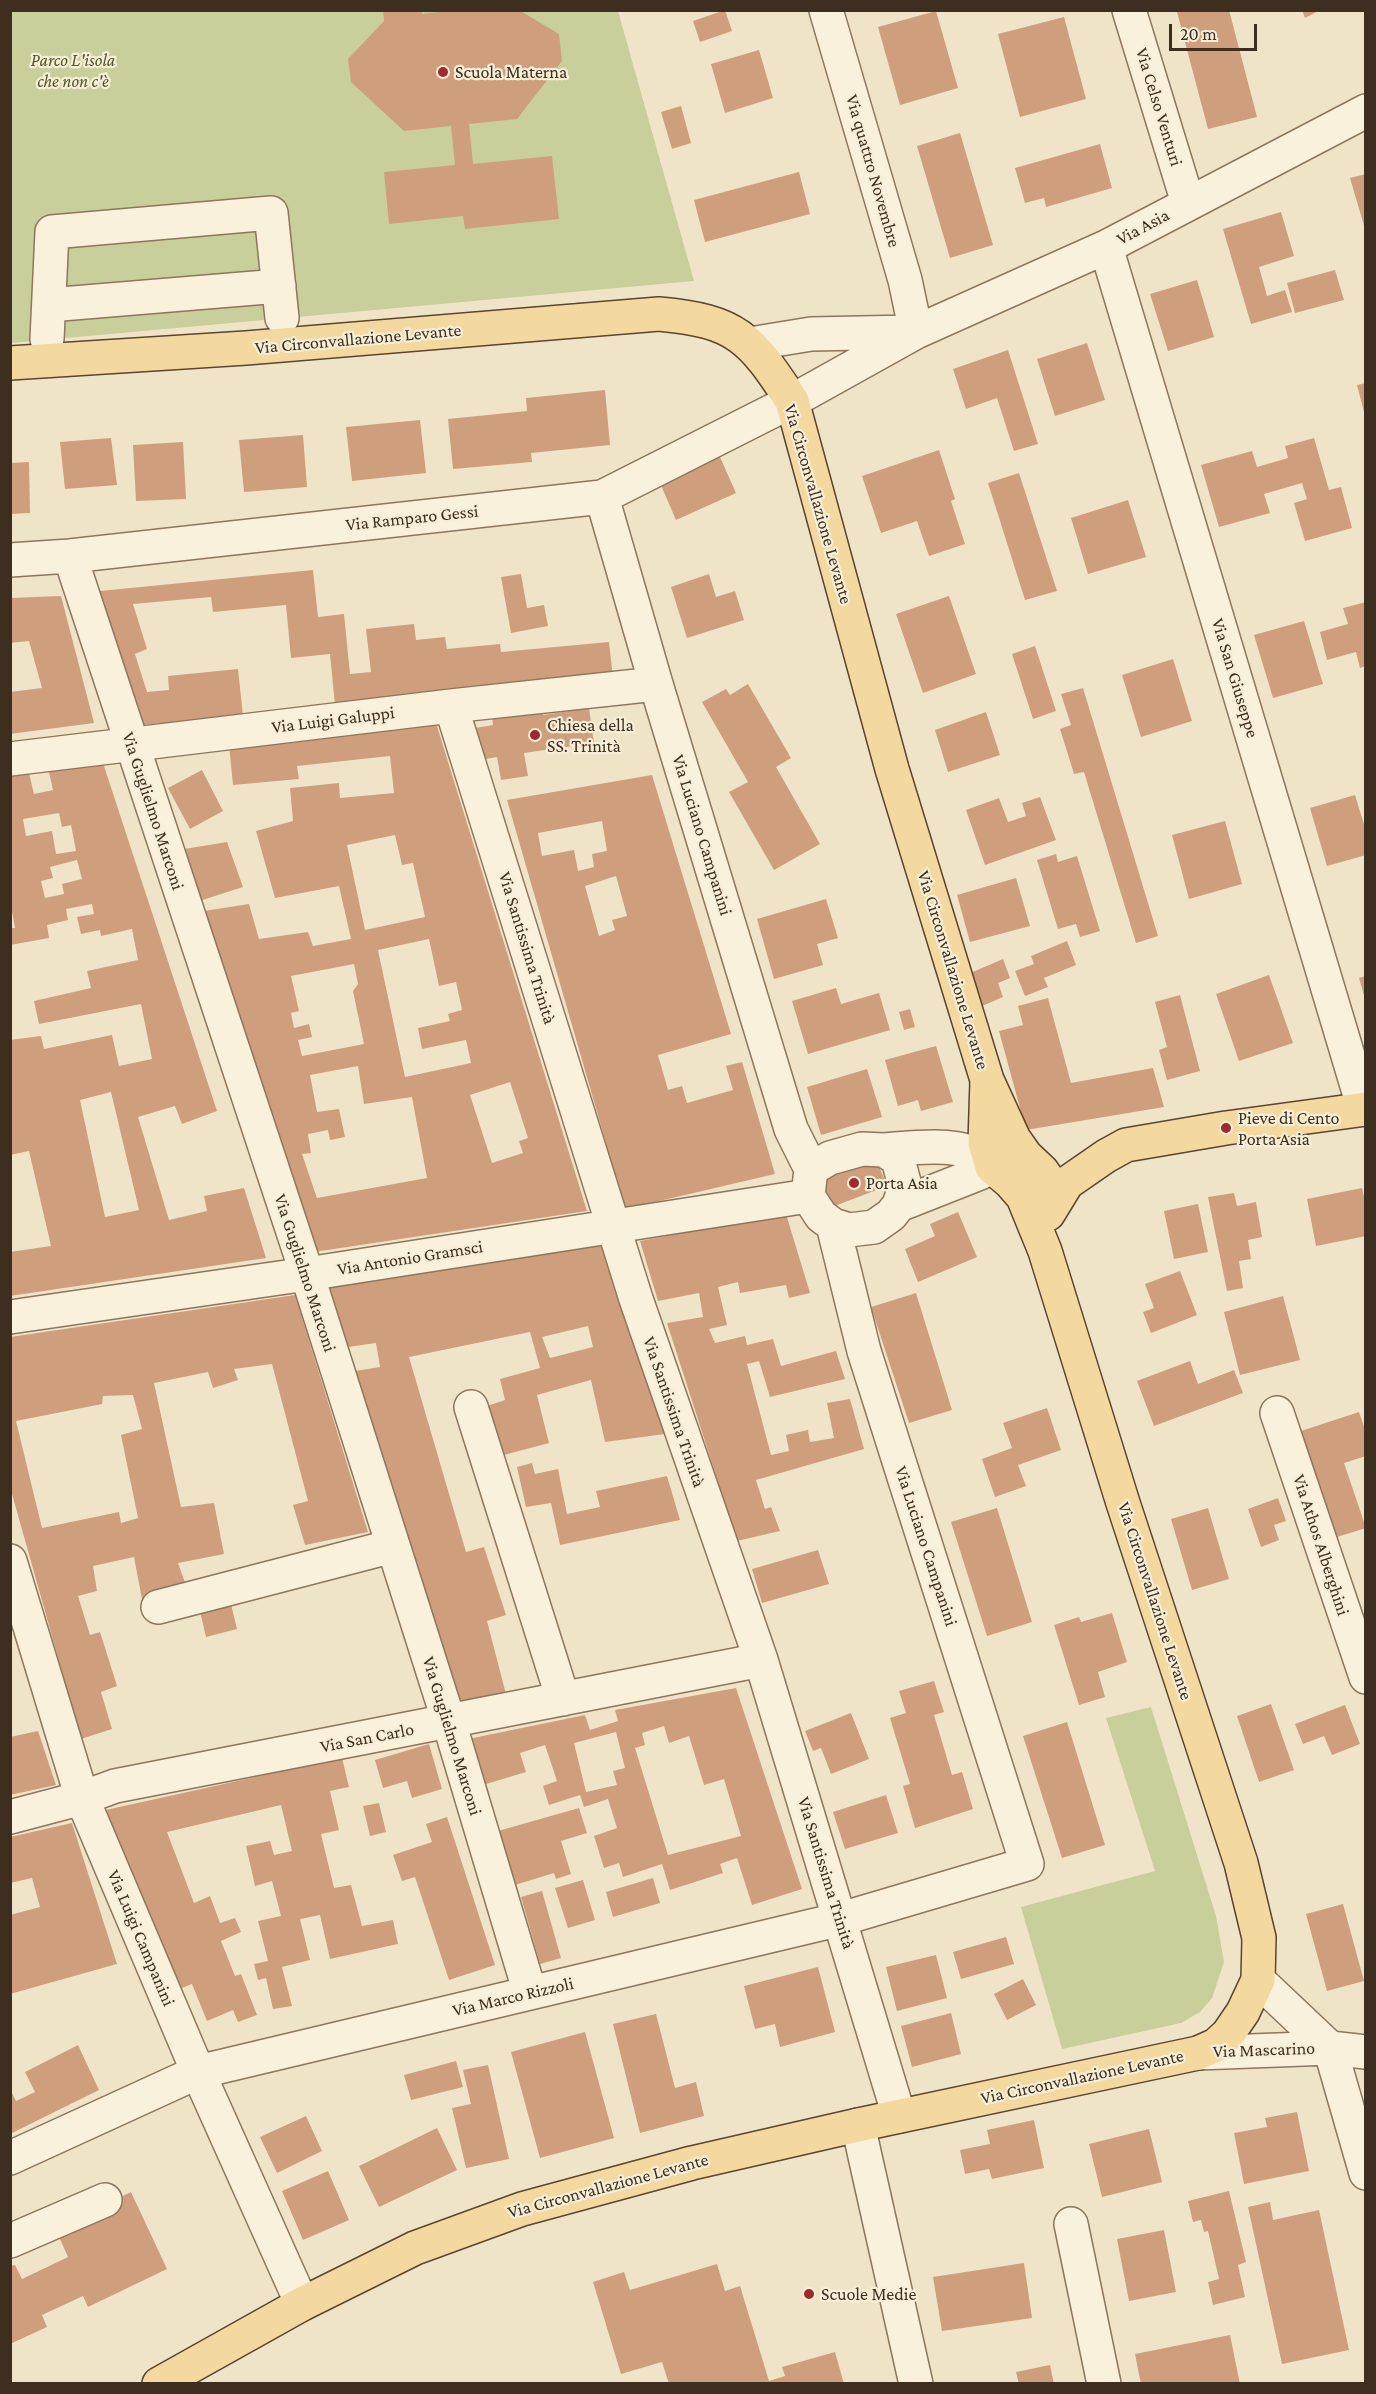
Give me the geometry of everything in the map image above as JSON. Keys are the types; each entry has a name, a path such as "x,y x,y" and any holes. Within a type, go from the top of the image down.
{"main road":[{"name":"Via Circonvallazione Levante","path":"10,363 246,348 659,314 687,316 711,322 734,332 762,357 792,401 892,769 986,1096 1014,1139 1009,1168 1045,1251 1123,1503 1241,1863 1259,1938 1257,1980 1243,2012 1228,2034 1216,2045 1198,2053 899,2116 692,2163 522,2209 415,2248 302,2304 169,2381"},
{"name":"Via Circonvallazione Levante","path":"1045,1251 1048,1211 1067,1183 1126,1145 1226,1128 1365,1109"},
{"path":"1009,1168 1065,1155 1126,1145"},
{"name":"Via Circonvallazione Levante","path":"1009,1168 1042,1171 1059,1195"}],"street":[{"name":"Via quattro Novembre","path":"826,10 901,268 916,332"},
{"name":"Via Celso Venturi","path":"1129,10 1188,203"},
{"name":"Via Asia","path":"792,401 916,332 1106,247 1365,111"},
{"path":"47,339 52,232 271,213 282,318"},
{"name":"Via San Giuseppe","path":"1106,247 1365,1109"},
{"path":"49,305 279,286"},
{"name":"Via Asia","path":"750,344 811,334 916,332"},
{"name":"Via Ramparo Gessi","path":"10,560 70,556 602,497 792,401"},
{"name":"Via Luciano Campanini","path":"602,497 790,1129 809,1183"},
{"name":"Via Guglielmo Marconi","path":"70,556 307,1274 449,1722 530,1993"},
{"name":"Via Luigi Galuppi","path":"10,759 656,684"},
{"name":"Via Santissima Trinità","path":"451,706 636,1299 699,1487 761,1660 899,2116"},
{"path":"921,1147 962,1134 975,1126 986,1096"},
{"path":"921,1147 958,1149 1009,1168"},
{"name":"Via Antonio Gramsci","path":"10,1317 307,1274 613,1225 809,1183 830,1158 862,1149 921,1147"},
{"path":"809,1183 821,1216 833,1226 849,1230 874,1227 891,1215 899,1205 905,1186 903,1172 897,1159 884,1150"},
{"path":"899,1205 956,1183 1009,1168"},
{"name":"Via Luciano Campanini","path":"833,1226 864,1351 1027,1864"},
{"path":"471,1407 563,1699"},
{"name":"Via Athos Alberghini","path":"1277,1413 1365,1677"},
{"path":"158,1607 393,1546"},
{"name":"Via Luigi Campanini","path":"10,1562 82,1798 198,2072 302,2304"},
{"name":"Via San Carlo","path":"10,1817 82,1798 115,1786 761,1660"},
{"name":"Via Marco Rizzoli","path":"10,2158 198,2072 841,1919 1027,1864"},
{"name":"Via Mascarino","path":"1257,1980 1330,2048"},
{"path":"1330,2048 1365,2173"},
{"name":"Via Mascarino","path":"1198,2053 1330,2048 1365,2052"},
{"path":"858,2125 916,2384"},
{"path":"10,2241 105,2200"},
{"path":"1071,2224 1104,2384"}],"green space":[{"name":"Parco L'isola che non c'è","path":"11,11 618,11 694,281 11,343"},
{"path":"1151,1707 1216,1916 1224,1962 1212,1998 1200,2012 1181,2023 1062,2049 1021,1907 1155,1871 1106,1718"}],"building":[{"path":"383,10 422,10 422,14 453,10 519,10 559,34 562,61 517,119 469,124 473,164 552,156 559,219 465,229 463,216 389,224 384,172 455,165 451,126 404,131 351,82 348,59 384,21"},
{"path":"725,10 732,31 700,42 693,21"},
{"path":"1229,10 1257,117 1208,129 1177,12"},
{"path":"1302,10 1320,10 1305,18"},
{"path":"936,11 958,88 900,105 878,27"},
{"path":"1064,17 1086,99 1020,117 998,34"},
{"path":"759,50 773,98 725,113 711,64"},
{"path":"681,106 691,143 672,149 661,112"},
{"path":"960,133 993,245 950,258 917,146"},
{"path":"1100,144 1112,188 1046,207 1044,198 1025,203 1015,168"},
{"path":"799,172 810,214 705,242 694,200"},
{"path":"1366,174 1366,229 1365,229 1350,178"},
{"path":"1281,212 1294,256 1259,267 1267,296 1285,290 1292,312 1251,324 1223,229"},
{"path":"1335,270 1344,300 1295,313 1287,283"},
{"path":"1197,280 1214,337 1168,351 1150,294"},
{"path":"1087,343 1105,400 1055,416 1037,359"},
{"path":"1008,350 1038,444 1014,451 997,398 966,409 953,369"},
{"path":"1366,383 1366,416 1365,416 1357,385"},
{"path":"605,390 610,445 531,453 532,462 453,469 448,419 527,411 526,398"},
{"path":"420,420 426,473 352,481 346,427"},
{"path":"303,435 307,487 244,492 239,440"},
{"path":"111,438 117,485 65,489 60,442"},
{"path":"1314,438 1329,490 1341,487 1352,528 1305,541 1294,503 1307,499 1302,483 1264,494 1270,513 1219,527 1201,465 1252,451 1257,467 1288,458 1285,446"},
{"path":"183,442 186,499 136,501 133,445"},
{"path":"939,450 955,499 951,501 965,544 929,556 917,521 881,533 862,476"},
{"path":"720,457 736,493 676,520 660,483"},
{"path":"29,462 30,513 10,514 10,463"},
{"path":"1019,473 1057,591 1025,600 988,483"},
{"path":"1128,500 1146,557 1088,574 1071,518"},
{"path":"313,570 318,617 344,614 350,674 371,672 366,629 414,624 416,640 445,637 447,649 500,644 501,652 609,642 613,678 335,705 330,654 291,658 286,605 213,612 211,597 133,604 147,649 135,654 147,692 169,690 168,676 238,669 243,716 130,726 90,592"},
{"path":"521,574 527,608 544,605 548,626 511,633 501,577"},
{"path":"709,574 716,597 735,591 744,620 687,638 671,587"},
{"path":"61,596 94,723 10,734 10,692 42,688 29,641 10,643 10,598"},
{"path":"949,596 976,674 923,693 896,614"},
{"path":"1366,602 1366,666 1360,668 1356,652 1327,660 1320,632 1348,624 1343,608"},
{"path":"1304,621 1323,684 1273,698 1254,635"},
{"path":"1035,646 1056,711 1033,719 1012,654"},
{"path":"1173,659 1192,721 1141,737 1122,675"},
{"path":"748,684 791,758 776,767 820,844 774,870 729,792 748,782 702,702 726,689 730,695"},
{"path":"1083,688 1158,936 1136,943 1084,772 1074,774 1060,729 1071,725 1061,694"},
{"name":"Chiesa della SS. Trinità","path":"541,703 543,715 589,708 594,743 524,753 528,776 501,780 497,757 480,760 475,728 493,725 491,710"},
{"path":"986,712 1000,755 948,772 935,730"},
{"path":"436,723 587,1211 314,1252 204,911 249,904 259,939 308,932 313,946 351,939 339,886 275,898 256,831 293,821 290,788 339,783 340,798 394,793 390,756 297,766 299,779 233,785 229,745","holes":["395,835 402,865 413,863 425,917 365,930 347,845","429,939 439,986 456,982 462,1010 448,1014 450,1021 418,1028 422,1049 466,1040 471,1063 405,1077 378,950","354,964 358,984 353,991 364,1044 302,1056 298,1040 312,1037 309,1024 294,1028 291,1013 299,1011 291,976","358,1066 364,1104 412,1097 427,1178 317,1198 302,1154 311,1153 308,1134 328,1130 330,1140 345,1137 339,1109 317,1112 310,1075","510,1082 528,1138 519,1141 523,1153 492,1163 470,1095"]},
{"path":"103,763 217,1111 182,1124 175,1106 138,1117 169,1220 207,1211 204,1196 244,1188 266,1258 10,1296 10,1252 51,1246 29,1151 10,1155 10,1040 41,1036 44,1049 112,1035 119,1066 152,1059 141,1004 39,1024 34,1001 91,988 87,971 138,960 132,929 101,936 100,930 81,934 77,917 94,914 92,904 66,909 68,920 47,925 49,938 10,945 10,928 15,928 10,900 10,773 28,769 34,794 53,790 48,768","holes":["59,813 62,827 71,825 76,851 56,854 52,831 26,836 23,819","77,860 82,879 62,884 64,894 45,898 41,881 53,878 50,867","111,1092 139,1210 105,1217 80,1100"]},
{"path":"202,770 223,811 190,829 168,788"},
{"path":"652,775 731,1034 658,1055 668,1090 682,1086 687,1103 733,1090 726,1066 742,1062 775,1174 625,1209 507,800","holes":["602,821 607,851 592,854 594,867 578,871 574,850 542,856 538,833","616,876 627,916 612,920 615,930 599,936 585,886"]},
{"path":"1355,795 1366,831 1366,855 1327,866 1310,808"},
{"path":"1040,797 1056,840 985,865 966,810 999,798 1008,822 1026,816 1022,803"},
{"path":"1225,821 1242,884 1189,899 1172,835"},
{"path":"227,842 243,887 190,904 172,851"},
{"path":"1056,854 1058,862 1077,856 1100,931 1080,937 1076,924 1058,929 1037,860"},
{"path":"1016,878 1030,926 970,942 957,895"},
{"path":"826,899 838,938 817,944 823,965 774,979 757,919"},
{"path":"1067,941 1076,965 1044,978 1048,987 1025,996 1015,971 1034,964 1031,956"},
{"path":"1003,959 1010,978 998,983 1003,997 982,1006 968,974"},
{"path":"1269,975 1293,1043 1239,1061 1216,994"},
{"path":"1366,976 1366,998 1365,999 1359,978"},
{"path":"836,988 841,1004 879,993 890,1030 808,1054 792,1001"},
{"path":"1180,995 1200,1071 1167,1080 1159,1050 1167,1047 1155,1002"},
{"path":"1048,998 1071,1083 1153,1068 1164,1107 1026,1130 999,1031 1023,1025 1018,1006"},
{"path":"910,1009 915,1027 904,1030 899,1012"},
{"path":"936,1046 953,1102 921,1111 918,1100 898,1106 885,1060"},
{"path":"867,1069 882,1117 821,1135 807,1087"},
{"name":"Porta Asia","path":"876,1159 887,1186 832,1207 821,1181"},
{"path":"1362,1188 1366,1205 1366,1236 1316,1246 1307,1199"},
{"path":"1234,1193 1237,1206 1256,1202 1262,1237 1248,1240 1251,1259 1239,1261 1243,1288 1227,1291 1208,1197"},
{"path":"1198,1204 1208,1252 1174,1259 1164,1211"},
{"path":"958,1212 977,1257 918,1282 905,1249 935,1236 930,1224"},
{"path":"786,1214 810,1293 789,1298 786,1285 740,1293 738,1282 718,1287 727,1325 709,1329 715,1343 745,1336 747,1345 773,1339 781,1366 836,1351 845,1379 770,1397 759,1361 747,1364 771,1455 789,1451 786,1435 808,1430 810,1442 834,1438 827,1403 850,1399 864,1449 756,1480 765,1509 771,1507 780,1531 737,1541 667,1323 703,1317 699,1293 658,1301 640,1241"},
{"path":"605,1244 665,1434 605,1442 591,1380 537,1395 549,1443 500,1456 484,1407 505,1400 500,1379 540,1368 530,1332 409,1357 466,1552 484,1547 506,1615 487,1621 507,1698 462,1705 355,1371 380,1367 376,1343 348,1347 327,1285","holes":["588,1326 593,1347 550,1358 542,1337"]},
{"path":"1180,1271 1197,1315 1151,1333 1143,1312 1154,1308 1145,1284"},
{"path":"916,1293 952,1410 909,1423 871,1307"},
{"path":"295,1295 368,1532 305,1545 293,1505 308,1501 272,1364 234,1369 238,1380 213,1388 208,1372 154,1383 181,1507 214,1503 224,1554 178,1563 187,1588 142,1599 134,1557 93,1566 97,1591 78,1596 90,1635 100,1632 117,1686 101,1692 112,1729 81,1739 10,1487 10,1337","holes":["133,1395 142,1429 121,1435 138,1518 121,1523 119,1512 42,1528 16,1421 102,1404 103,1396"]},
{"path":"1283,1296 1300,1360 1240,1375 1224,1312"},
{"path":"1190,1361 1198,1384 1234,1370 1243,1393 1154,1426 1137,1381"},
{"path":"1047,1408 1061,1450 1018,1465 1026,1486 995,1497 982,1459 1012,1448 1003,1423"},
{"path":"1359,1412 1366,1432 1366,1456 1344,1463 1366,1528 1337,1537 1301,1431"},
{"path":"532,1463 535,1474 558,1469 567,1514 600,1507 596,1491 667,1476 680,1520 560,1545 551,1503 526,1507 517,1467"},
{"path":"1278,1498 1286,1521 1274,1525 1279,1540 1261,1547 1248,1509"},
{"path":"997,1508 1032,1622 987,1636 951,1522"},
{"path":"1208,1508 1229,1579 1192,1590 1171,1519"},
{"path":"818,1550 829,1584 762,1603 752,1569"},
{"path":"230,1600 237,1629 206,1637 199,1607"},
{"path":"1112,1613 1127,1662 1098,1672 1105,1697 1079,1705 1054,1625 1079,1617 1081,1622"},
{"path":"934,1681 944,1712 934,1715 952,1775 962,1772 973,1809 915,1828 903,1786 910,1784 890,1718 906,1713 899,1691"},
{"path":"736,1688 802,1889 752,1905 737,1858 720,1864 723,1873 670,1890 662,1864 623,1877 619,1863 604,1868 594,1836 617,1828 608,1799 584,1807 580,1795 549,1805 543,1786 557,1781 545,1745 520,1753 526,1772 483,1785 468,1739 585,1715 590,1730 618,1721 615,1710","holes":["664,1726 669,1743 689,1736 704,1785 724,1779 741,1836 668,1855 635,1748 645,1745 642,1733","616,1732 625,1768 613,1771 617,1785 586,1792 574,1743"]},
{"path":"1271,1704 1294,1770 1259,1782 1237,1716"},
{"path":"1345,1705 1360,1744 1332,1755 1324,1736 1303,1744 1295,1724"},
{"path":"851,1713 869,1759 831,1774 821,1748 813,1751 805,1731"},
{"path":"1067,1722 1105,1845 1062,1858 1023,1736"},
{"path":"38,1731 56,1785 10,1795 10,1737"},
{"path":"429,1744 442,1789 412,1798 407,1781 383,1788 375,1760"},
{"path":"342,1758 349,1787 330,1791 339,1830 321,1834 334,1888 351,1885 362,1926 393,1920 398,1944 330,1959 320,1915 300,1919 310,1960 282,1967 292,2006 273,2009 266,1978 258,1980 254,1964 268,1961 258,1921 281,1916 272,1881 255,1886 246,1846 270,1841 274,1855 292,1851 281,1805 167,1832 194,1903 210,1896 220,1923 235,1918 241,1932 221,1941 235,1976 241,1974 257,2015 238,2022 233,2010 207,2021 192,1984 174,1991 101,1811"},
{"path":"886,1795 898,1833 845,1849 833,1812"},
{"path":"379,1803 386,1832 370,1836 363,1806"},
{"path":"579,1808 587,1833 561,1841 571,1874 556,1879 554,1873 515,1885 498,1831"},
{"path":"447,1817 495,1965 449,1980 415,1877 402,1881 393,1855 432,1842 426,1824"},
{"path":"72,1823 117,1964 10,1994 10,1915 40,1907 32,1878 10,1883 10,1837"},
{"path":"653,1878 660,1903 613,1917 606,1892"},
{"path":"583,1880 595,1920 568,1928 555,1888"},
{"path":"542,1891 561,1958 540,1964 521,1897"},
{"path":"1343,1904 1364,1981 1327,1991 1306,1914"},
{"path":"1006,1937 1014,1964 961,1979 953,1952"},
{"path":"936,1955 947,1998 897,2011 886,1967"},
{"path":"818,1967 835,2032 780,2047 775,2024 755,2029 744,1986"},
{"path":"1023,1979 1036,2005 1007,2020 994,1994"},
{"path":"951,2013 961,2054 912,2067 901,2026"},
{"path":"656,2014 675,2088 696,2082 704,2116 640,2133 613,2024"},
{"path":"585,2032 614,2138 540,2158 511,2052"},
{"path":"78,2045 99,2090 10,2134 10,2089 16,2101 35,2092 25,2072"},
{"path":"456,2061 463,2087 411,2100 404,2075"},
{"path":"488,2065 509,2159 466,2168 452,2108 471,2104 463,2070"},
{"path":"1297,2112 1309,2171 1244,2184 1234,2133 1267,2127 1265,2118"},
{"path":"306,2116 322,2151 277,2173 260,2137"},
{"path":"1034,2120 1044,2168 992,2179 989,2169 965,2174 960,2150 990,2144 987,2130"},
{"path":"437,2128 457,2170 379,2207 359,2166"},
{"path":"1149,2129 1162,2182 1102,2197 1089,2144"},
{"path":"328,2171 349,2220 303,2240 282,2191"},
{"path":"1229,2191 1246,2262 1238,2265 1245,2297 1213,2305 1208,2282 1219,2279 1208,2231 1204,2232 1201,2220 1193,2222 1188,2201"},
{"path":"131,2192 167,2269 88,2307 83,2296 42,2315 47,2327 10,2344 10,2266 15,2265 22,2279 68,2257 55,2228"},
{"path":"1270,2202 1273,2220 1319,2210 1349,2350 1282,2364 1248,2207"},
{"path":"1164,2230 1176,2292 1129,2301 1117,2239"},
{"path":"1024,2263 1032,2318 942,2331 933,2277"},
{"path":"717,2264 725,2291 740,2286 769,2381 785,2376 782,2367 835,2352 844,2384 669,2384 662,2362 621,2374 593,2282 624,2272 630,2290"},
{"path":"1230,2335 1240,2384 1141,2384 1135,2354"},
{"path":"1050,2365 1054,2384 1019,2384 1016,2372"}],"place":[{"name":"Scuola Materna","path":"443,72"},
{"name":"Chiesa della SS. Trinità","path":"535,735"},
{"name":"Pieve di Cento Porta Asia","path":"1226,1128"},
{"name":"Porta Asia","path":"854,1183"},
{"name":"Scuole Medie","path":"809,2294"}]}
